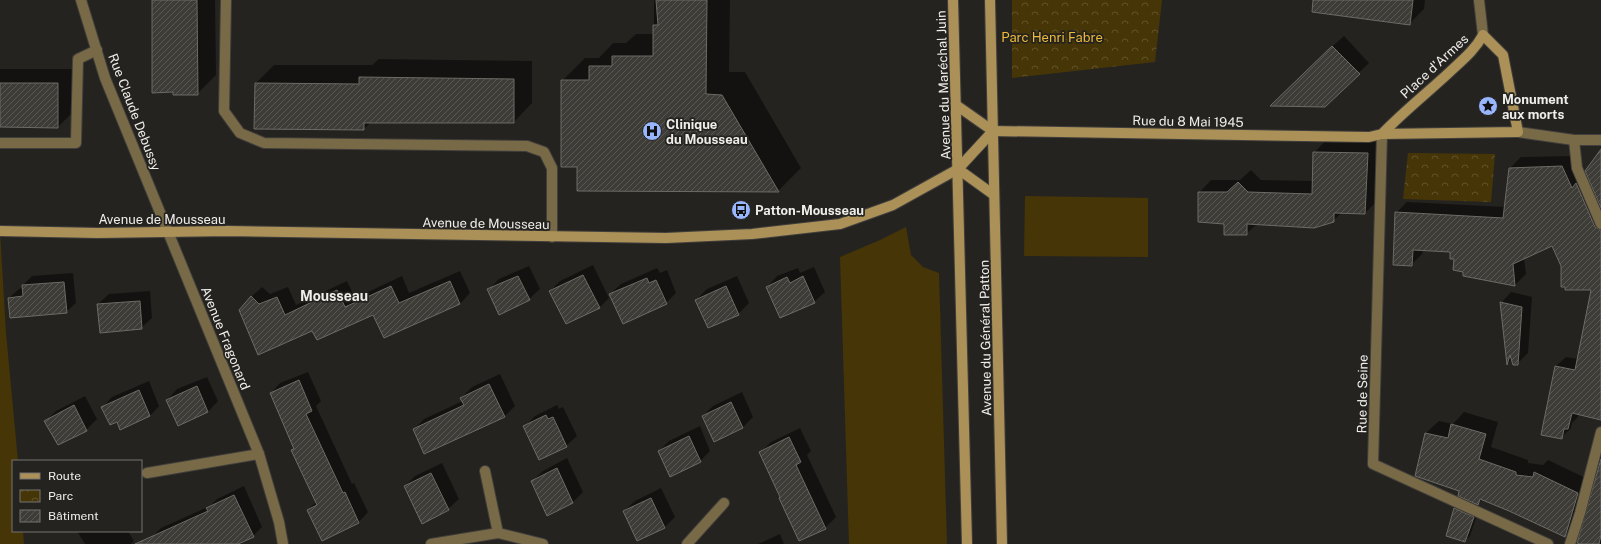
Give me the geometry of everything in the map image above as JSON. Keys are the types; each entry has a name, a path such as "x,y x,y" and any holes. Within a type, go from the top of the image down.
{"street":[{"name":"Rue Claude Debussy","path":"81,0 106,78 169,232"},
{"path":"226,0 224,111 240,133 264,143 527,146 544,152 552,168 552,237"},
{"name":"Avenue du Maréchal Juin","path":"953,0 958,169"},
{"path":"990,0 993,131"},
{"path":"1479,0 1483,35"},
{"name":"Place d'Armes","path":"1382,134 1398,117 1467,56 1477,46 1483,35 1503,55 1518,132"},
{"path":"0,143 76,143 78,59 97,50"},
{"path":"956,105 993,131"},
{"name":"Avenue de Mousseau","path":"0,231 228,232 666,238 752,234 840,224 894,205 958,169 993,131"},
{"name":"Rue du 8 Mai 1945","path":"993,131 1369,137 1382,134"},
{"name":"Avenue du Général Patton","path":"993,131 1002,544"},
{"path":"1382,134 1518,132 1574,140 1601,140"},
{"name":"Rue de Seine","path":"1382,134 1373,464 1548,544"},
{"path":"1574,140 1577,168 1601,224"},
{"path":"958,169 994,195"},
{"name":"Avenue du Général Patton","path":"958,169 959,261 967,544"},
{"name":"Avenue Fragonard","path":"169,232 259,454 279,522 283,544"},
{"path":"1570,544 1580,513 1601,432"},
{"path":"147,473 259,454"},
{"path":"485,471 498,533"},
{"path":"687,544 724,503"},
{"path":"431,544 498,533 543,544"}],"green space":[{"name":"Parc Henri Fabre","path":"1012,0 1162,0 1155,62 1012,78"},
{"path":"1408,153 1495,154 1491,202 1403,199"},
{"path":"1025,196 1148,198 1148,257 1024,256"},
{"path":"906,227 911,255 923,267 939,273 947,544 849,544 840,257"},
{"path":"0,231 6,333 18,460 12,460 12,532 23,532 24,544 0,544"}],"building":[{"path":"152,0 197,0 198,95 173,95 173,92 152,93"},
{"name":"Clinique du Mousseau","path":"656,0 707,0 706,94 722,95 779,192 577,191 577,167 561,167 561,80 589,80 589,66 612,66 612,56 653,56 653,25 658,25"},
{"path":"1313,0 1413,0 1410,25 1312,12"},
{"path":"1332,46 1360,74 1325,107 1270,106"},
{"path":"359,77 514,79 514,123 364,123 364,130 254,129 255,83 359,84"},
{"path":"0,83 58,83 58,128 0,127"},
{"path":"1601,149 1601,208 1585,171"},
{"path":"1313,152 1368,153 1365,214 1334,213 1334,222 1314,228 1247,224 1247,235 1224,235 1224,224 1198,222 1198,192 1227,192 1238,182 1248,192 1312,194"},
{"path":"1562,166 1572,188 1576,183 1595,227 1601,230 1601,420 1572,413 1568,429 1564,429 1562,439 1541,435 1555,366 1575,370 1591,290 1565,290 1565,287 1561,287 1561,266 1552,246 1513,264 1515,286 1463,276 1463,272 1453,270 1454,259 1450,259 1450,252 1413,250 1412,266 1393,265 1395,212 1503,218 1509,168"},
{"path":"583,275 600,308 566,324 549,291"},
{"path":"518,276 530,300 499,315 487,289"},
{"path":"803,276 815,303 780,318 766,287 787,277 790,283"},
{"path":"647,278 649,283 656,280 667,304 623,324 609,294"},
{"path":"450,281 460,304 384,338 373,315 317,340 312,331 258,355 239,310 251,296 259,304 277,297 285,315 337,290 345,307 391,286 399,303"},
{"path":"64,282 67,313 10,318 8,298 23,296 22,285"},
{"path":"726,286 739,315 708,328 695,300"},
{"path":"140,301 142,329 100,333 97,304"},
{"path":"1500,302 1522,307 1518,365 1513,365 1510,355 1507,365"},
{"path":"299,380 312,411 306,414 343,493 345,492 359,523 322,541 307,510 317,505 291,450 294,449 270,393"},
{"path":"489,384 505,417 424,454 413,429 464,405 460,398"},
{"path":"197,386 208,412 178,426 166,400"},
{"path":"139,390 150,416 120,430 117,422 110,425 101,407"},
{"path":"731,402 743,428 714,442 702,416"},
{"path":"74,405 87,431 58,445 44,421"},
{"path":"546,415 548,419 553,417 567,447 539,460 523,426"},
{"path":"1451,424 1486,434 1479,459 1516,472 1516,475 1533,477 1534,472 1578,493 1565,537 1480,499 1478,505 1458,496 1459,491 1415,476 1425,433 1448,438"},
{"path":"689,436 701,462 670,477 658,451"},
{"path":"789,437 801,462 796,465 826,529 799,541 759,452"},
{"path":"1601,459 1601,535 1599,544 1580,544 1577,543"},
{"path":"557,468 573,503 547,516 531,481"},
{"path":"431,473 449,510 422,524 404,486"},
{"path":"234,495 254,537 238,544 135,544 208,511 206,508"},
{"path":"651,498 665,528 637,541 623,511"},
{"path":"1454,508 1474,517 1465,542 1446,536"}],"place":[{"name":"Monument aux morts","path":"1488,106"},
{"name":"Clinique du Mousseau","path":"652,131"},
{"name":"Patton-Mousseau","path":"741,210"}],"district":[{"name":"Mousseau","path":"334,296"}]}
